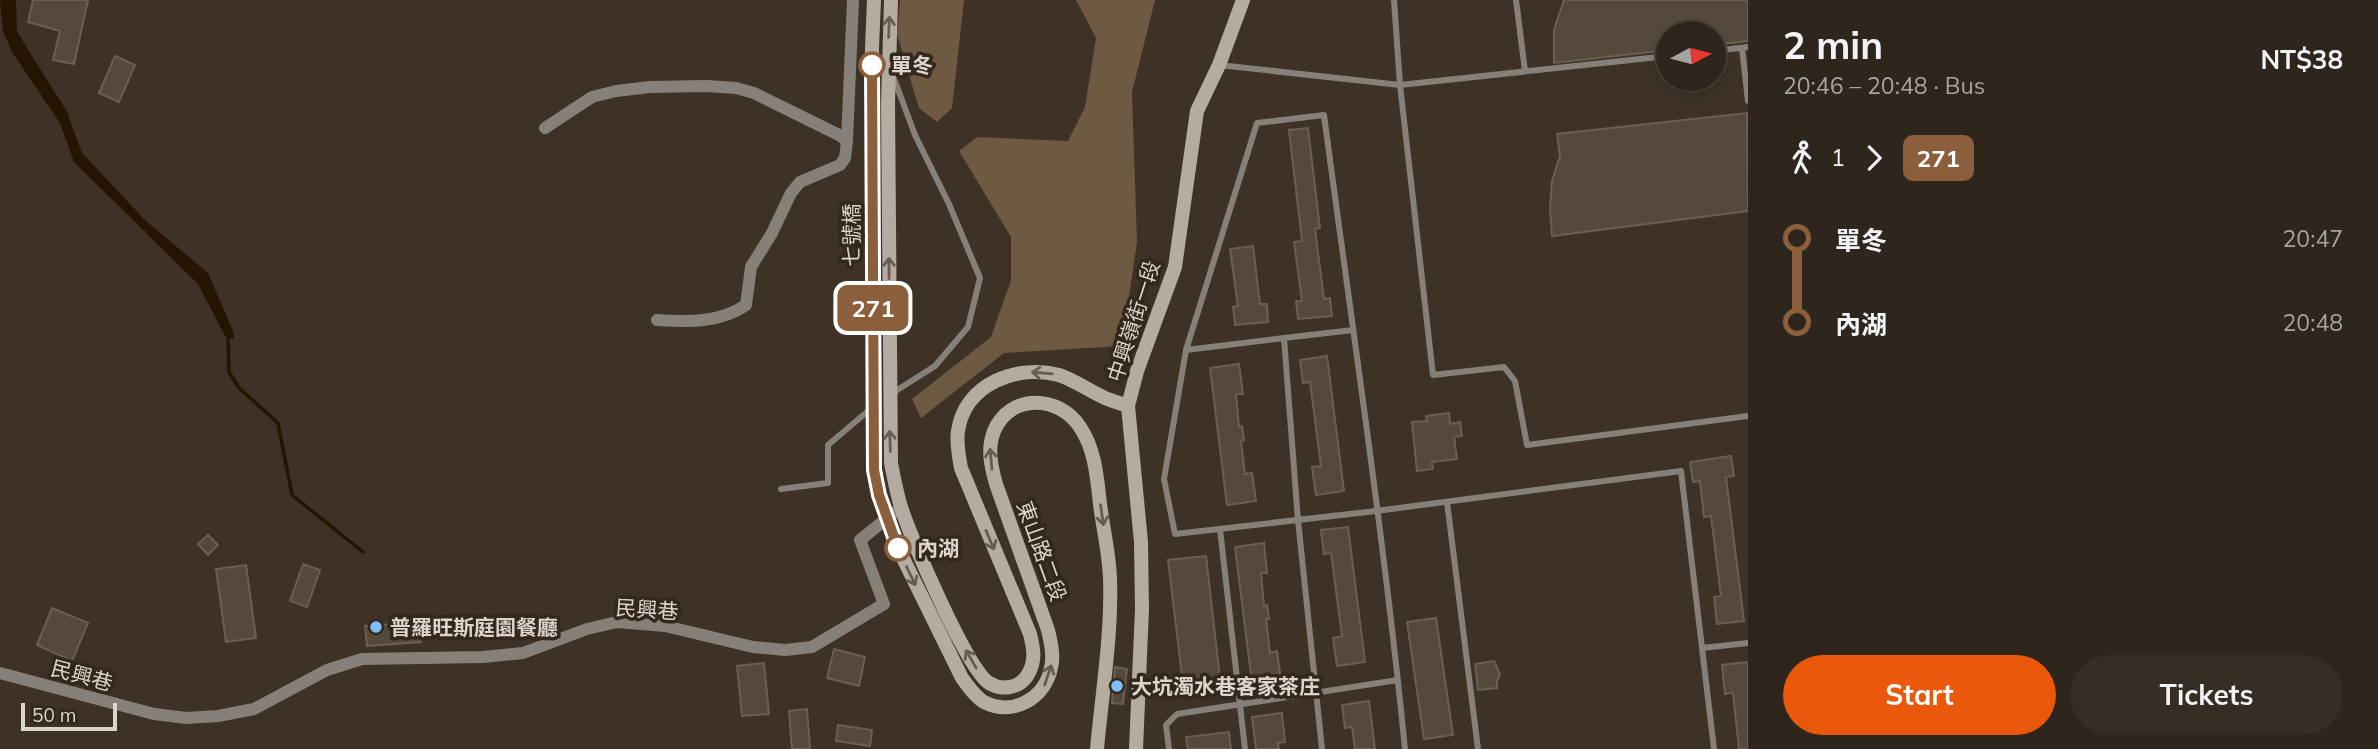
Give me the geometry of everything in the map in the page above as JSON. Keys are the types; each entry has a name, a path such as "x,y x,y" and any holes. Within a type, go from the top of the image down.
{"main road":[{"name":"七號橋","path":"873,367 874,0"},
{"path":"888,64 891,0"},
{"name":"中興嶺街一段","path":"1136,749 1142,609 1141,542 1128,406 1137,371 1175,267 1197,111 1219,65 1243,0"},
{"name":"七號橋","path":"888,64 890,395"},
{"name":"東山路二段","path":"873,367 874,470 886,518 952,661 973,694 999,707 1026,703 1038,694 1047,682 1052,666 1052,647 990,464 990,446 994,430 1013,409 1028,402 1044,402 1069,414 1087,439 1094,460 1110,575 1097,749"},
{"path":"890,395 891,463 901,508 921,558 970,660 989,682 999,687 1012,688 1024,680 1033,666 1034,650 1030,634 967,485 958,449 958,429 965,410 978,393 996,380 1016,373 1041,372 1062,376 1104,398 1128,406"}],"street":[{"path":"657,320 704,320 730,313 746,305 751,267 772,233 791,192 800,182 840,165 845,158 853,0"},
{"path":"545,128 592,97 616,91 707,86 736,88 754,93 847,141"},
{"name":"民興巷","path":"0,673 154,715 186,718 218,716 254,709 327,670 362,659 483,657 523,653 587,629 617,622 665,626 752,647 785,650 813,647 884,604 860,540 901,508"}],"lane":[{"path":"1394,0 1400,85 1433,375 1504,367 1515,381 1527,444 1748,415"},
{"path":"1516,0 1525,71"},
{"path":"1726,50 1745,48 1748,100"},
{"path":"1219,65 1400,85 1656,57"},
{"path":"781,489 828,483 828,445 872,407 935,366 968,327 980,278 949,204 915,135 888,64"},
{"path":"1405,749 1398,680 1376,511 1353,330 1324,115 1257,123 1186,350 1164,479 1175,534 1376,511 1681,471 1714,749"},
{"path":"1186,350 1353,330"},
{"path":"1284,338 1298,520 1322,749"},
{"path":"1447,502 1478,749"},
{"path":"1220,528 1245,749"},
{"path":"1702,649 1748,643"},
{"path":"1169,749 1166,725 1177,714 1398,680"}],"shaded area":[{"path":"0,0 16,0 17,32 67,112 82,153 146,221 208,273 234,339 225,336 198,284 74,162 60,123 12,52 3,31"},
{"path":"900,0 964,0 952,108 937,122 919,108 897,34"},
{"path":"1076,0 1155,0 1132,92 1137,242 1122,346 1004,353 921,418 912,399 991,337 1011,280 1011,237 959,151 977,137 1068,141 1085,107 1096,38"}],"building":[{"path":"33,0 88,0 74,64 53,60 60,31 28,22"},
{"path":"1564,0 1748,0 1748,41 1726,44 1726,21 1656,21 1656,51 1554,63 1554,30"},
{"path":"115,56 135,65 119,102 99,93"},
{"path":"1747,113 1748,211 1552,236 1552,181 1560,156 1557,134"},
{"path":"1308,128 1320,228 1315,229 1324,299 1330,298 1332,316 1298,319 1296,301 1302,301 1294,242 1302,241 1289,130"},
{"path":"1253,246 1260,304 1267,304 1268,322 1235,325 1233,307 1238,306 1230,249"},
{"path":"1327,356 1344,491 1316,495 1312,467 1321,466 1310,382 1303,383 1300,360"},
{"path":"1239,364 1243,394 1236,394 1239,427 1242,426 1244,440 1241,441 1245,474 1252,473 1256,501 1227,505 1210,368"},
{"path":"1449,413 1450,424 1460,422 1462,436 1454,437 1457,459 1432,462 1433,469 1417,471 1412,422 1427,421 1426,416"},
{"path":"1731,456 1734,476 1726,477 1744,621 1717,624 1714,597 1721,596 1711,516 1704,517 1700,481 1693,482 1690,462"},
{"path":"1348,527 1365,662 1337,666 1333,638 1342,636 1331,553 1324,554 1321,530"},
{"path":"208,535 218,545 208,555 198,544"},
{"path":"1264,543 1267,573 1261,573 1264,606 1267,605 1269,619 1266,619 1270,653 1277,651 1281,680 1252,683 1235,547"},
{"path":"1206,556 1221,687 1184,692 1168,560"},
{"path":"303,564 320,570 307,607 290,601"},
{"path":"246,565 256,638 226,642 216,569"},
{"path":"52,608 88,623 72,661 37,645"},
{"path":"1436,618 1453,735 1424,739 1407,622"},
{"path":"420,622 421,642 367,646 365,626"},
{"path":"834,649 865,657 859,686 827,678"},
{"path":"1494,661 1500,674 1497,688 1478,690 1475,664"},
{"path":"1748,662 1748,749 1739,749 1733,693 1725,694 1722,665"},
{"path":"764,663 769,714 742,716 737,666"},
{"name":"大坑濁水巷客家茶庄","path":"1115,667 1127,669 1123,704 1112,703"},
{"path":"1369,701 1375,749 1355,749 1352,727 1345,728 1342,705"},
{"path":"807,709 810,749 792,749 789,711"},
{"path":"1282,713 1285,742 1278,743 1279,749 1256,749 1252,717"},
{"path":"838,725 872,730 870,746 836,741"},
{"path":"1229,732 1231,749 1188,749 1186,737"}],"waterway":[{"path":"228,333 229,372 239,388 278,423 292,495 363,552"}],"bus line":[{"name":"271","path":"872,65 874,470 886,518 898,548"}],"place":[{"name":"單冬","path":"872,65"},
{"name":"內湖","path":"898,548"},
{"name":"普羅旺斯庭園餐廳","path":"376,627"},
{"name":"大坑濁水巷客家茶庄","path":"1117,686"}]}
